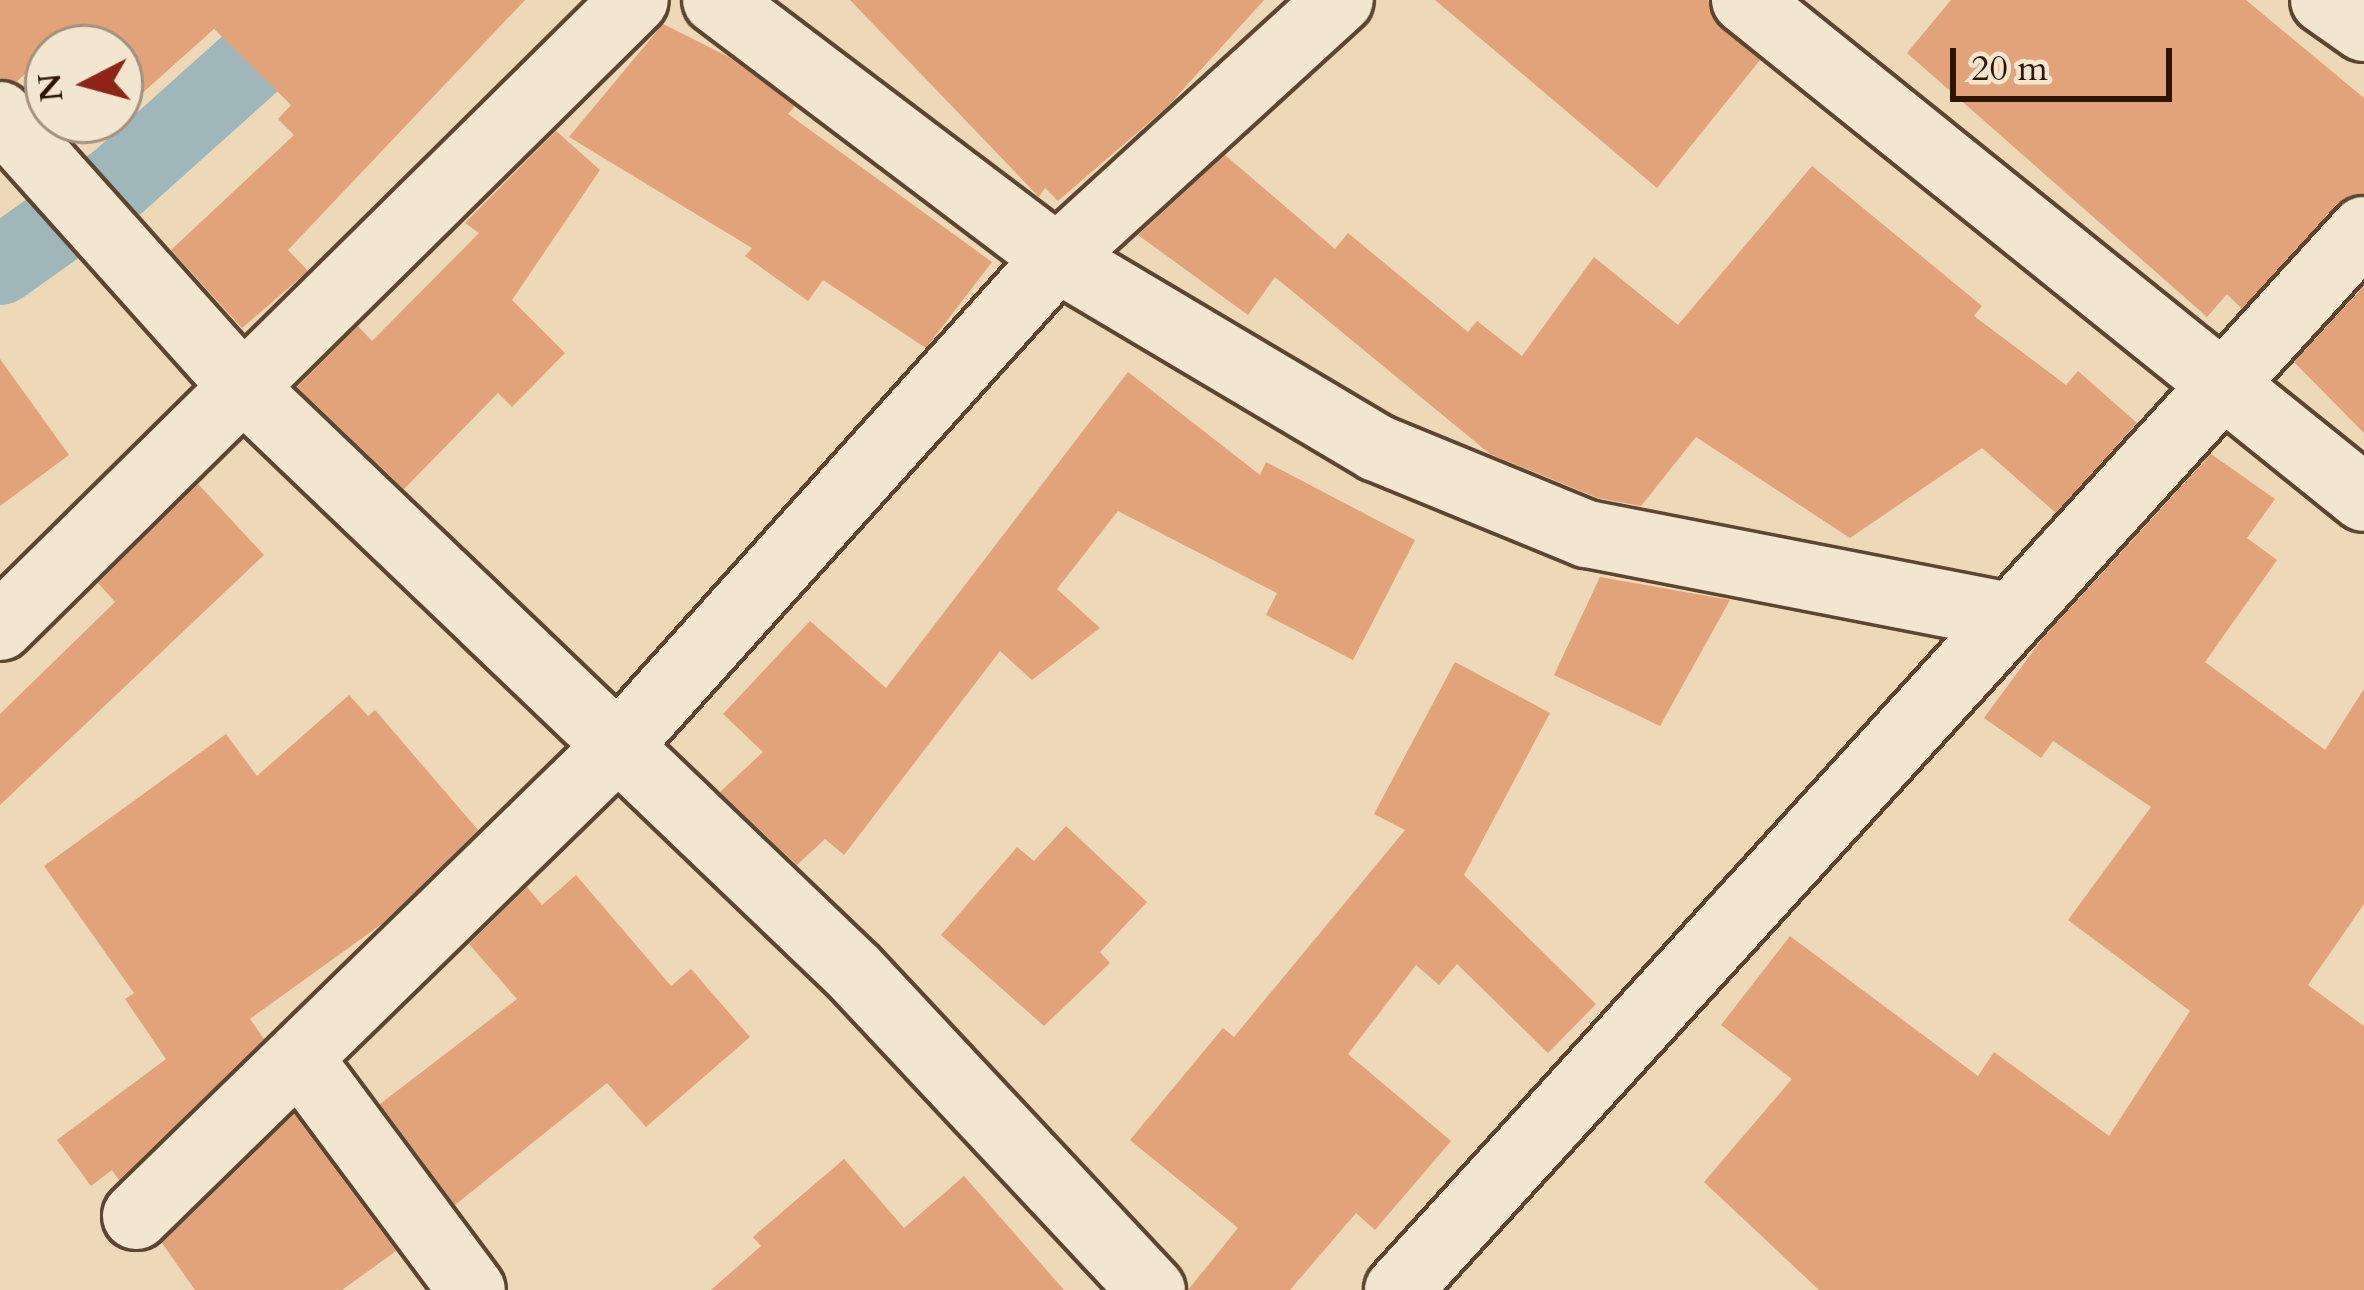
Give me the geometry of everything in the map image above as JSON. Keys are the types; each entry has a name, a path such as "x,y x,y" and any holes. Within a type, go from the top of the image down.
{"street":[{"path":"0,627 635,0"},
{"path":"716,0 1057,259 1377,448 1587,534 2008,616"},
{"path":"136,1216 617,747 1057,259 1340,0"},
{"path":"1745,0 2364,497"},
{"path":"2324,0 2364,28"},
{"path":"0,115 244,388 854,972 1152,1290"},
{"path":"1398,1290 2364,230"},
{"path":"299,1058 472,1290"}],"building":[{"path":"0,0 525,0 288,250 308,271 242,328 171,250 294,135 278,119 291,105 214,29 144,92 144,24 24,24 24,75 16,82 0,79"},
{"path":"850,0 1264,0 1168,106 1058,201 1045,188 1039,197"},
{"path":"1435,0 1708,0 1721,28 1760,60 1657,188"},
{"path":"1951,0 2246,0 2364,98 2364,194 2336,205 2242,309 2227,294 2207,317 1907,53"},
{"path":"663,24 729,57 795,106 788,114 992,262 926,348 823,280 808,301 745,256 752,248 569,137"},
{"path":"556,131 600,170 512,300 565,353 512,407 498,393 404,489 297,387 358,326 372,341 479,233 465,223"},
{"path":"1225,155 1335,249 1348,233 1468,332 1477,321 1522,356 1594,257 1678,325 1812,166 1982,306 1974,316 2066,385 2078,371 2137,423 2056,513 1982,448 1850,538 1696,437 1641,506 1598,498 1490,454 1275,277 1248,315 1138,235"},
{"path":"2364,286 2364,433 2294,362"},
{"path":"0,359 69,455 0,506"},
{"path":"1128,372 1260,475 1266,462 1415,540 1353,660 1266,615 1277,593 1118,511 1057,589 1100,628 1032,680 1000,651 844,855 825,839 797,865 720,792 763,752 723,714 810,621 886,688"},
{"path":"2211,454 2275,499 2247,538 2277,560 2205,662 2325,750 2364,689 2364,904 2308,985 2364,1026 2364,1290 1819,1290 1704,1182 1792,1079 1721,1025 1790,936 1978,1076 1994,1052 2109,1136 2190,1011 2068,920 2151,807 2053,741 2041,758 1984,718 2042,639"},
{"path":"198,484 264,555 0,805 0,714 115,602 98,583"},
{"path":"1600,577 1730,600 1660,726 1554,675"},
{"path":"1455,662 1550,713 1464,875 1596,1004 1548,1053 1457,964 1439,985 1416,965 1348,1054 1451,1141 1375,1230 1356,1213 1290,1290 1188,1290 1238,1228 1130,1140 1223,1028 1234,1037 1405,830 1374,814"},
{"path":"349,695 368,716 375,710 478,830 383,923 250,1019 264,1039 119,1180 112,1170 91,1186 57,1140 166,1059 125,999 134,993 44,866 226,734 257,776"},
{"path":"1066,826 1147,902 1100,952 1110,963 1044,1026 941,935 1017,847 1034,861"},
{"path":"576,875 671,986 691,969 750,1037 646,1127 607,1083 455,1205 380,1104 517,999 469,944 527,887 542,905"},
{"path":"294,1114 396,1251 342,1290 195,1290 162,1243"},
{"path":"844,1159 904,1228 964,1176 1064,1290 711,1290 761,1246 753,1237"}],"waterway":[{"path":"0,266 117,183 321,0"}]}
